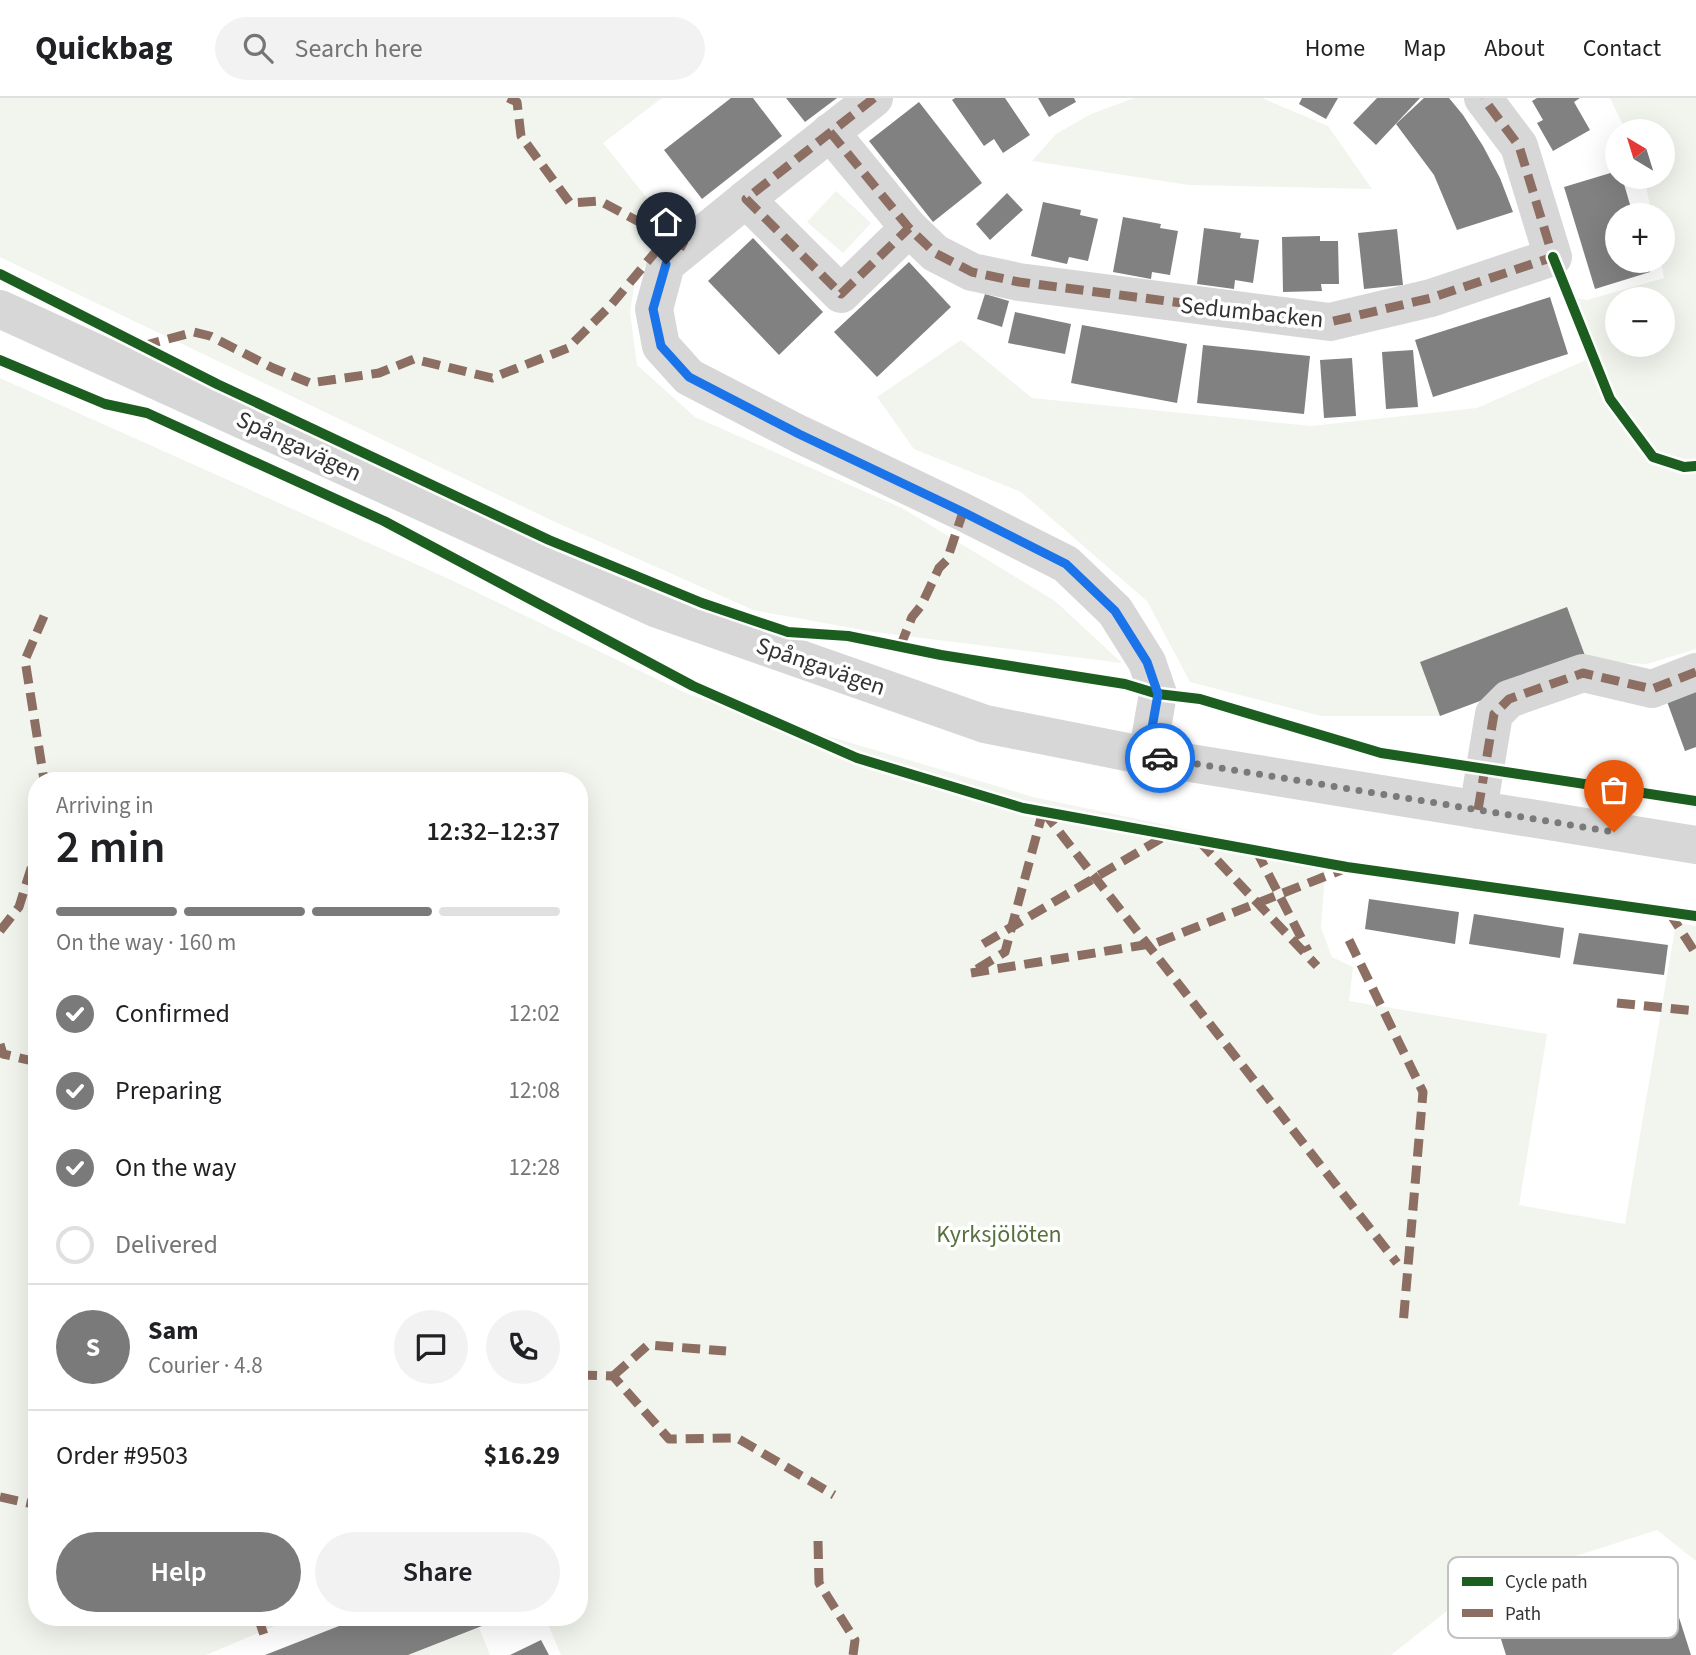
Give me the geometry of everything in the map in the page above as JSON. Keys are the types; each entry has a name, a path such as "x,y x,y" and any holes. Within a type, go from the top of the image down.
{"street":[{"path":"874,98 666,264 653,309 661,346 689,377 799,434 1066,564 1115,611 1147,662 1158,694 1147,756"},
{"name":"Sedumbacken","path":"830,132 909,228 935,253 972,272 1020,282 1330,322 1431,298 1553,257 1519,146 1483,98"},
{"path":"746,199 841,294 909,228"},
{"name":"Spångavägen","path":"0,309 655,608 985,723 1147,756 1696,845"},
{"path":"1478,810 1494,714 1509,699 1583,673 1652,689 1696,672"}],"green space":[{"path":"0,98 662,98 603,143 678,237 636,274 630,312 637,365 695,417 902,508 1055,601 1122,663 874,632 753,610 555,522 0,257"},
{"path":"1134,98 1262,98 1328,126 1372,189 1189,185 1032,161 1056,134 1091,114"},
{"path":"1610,98 1696,98 1696,649 1647,664 1587,661 1567,608 1440,716 1321,716 1190,682 1147,601 1021,492 914,449 877,397 961,340 1032,398 1311,426 1477,408 1586,360 1562,295 1587,300 1605,295 1605,357 1675,357 1675,287 1632,287 1664,278 1663,273 1675,273 1675,203 1649,203 1647,189 1675,189 1675,119 1620,119"},
{"path":"836,191 871,223 843,253 807,222"},
{"name":"Kyrksjölöten","path":"0,378 449,579 690,695 1033,797 1326,859 1321,928 1332,957 1353,967 1349,1001 1547,1034 1519,1205 1625,1224 1676,923 1696,926 1696,1561 1657,1530 1573,1557 1448,1557 1448,1610 1391,1655 561,1655 549,1626 588,1626 588,772 28,772 28,1626 275,1626 206,1655 0,1655"},
{"path":"479,1628 490,1655 408,1655"}],"building":[{"path":"731,98 753,98 782,136 702,199 664,150"},
{"path":"786,98 837,98 805,122"},
{"path":"1005,98 1030,135 1003,153 994,139 984,146 952,100"},
{"path":"1038,98 1074,98 1076,102 1049,117"},
{"path":"1302,98 1338,98 1326,119 1299,104"},
{"path":"1377,98 1420,98 1376,145 1353,123"},
{"path":"1424,98 1449,98 1463,115 1500,178 1513,212 1457,230 1434,175 1396,124"},
{"path":"1537,98 1580,98 1574,102 1590,130 1553,151 1537,123 1543,120 1532,101"},
{"path":"919,102 982,183 933,222 869,141"},
{"path":"1605,175 1605,189 1625,189 1630,203 1605,203 1605,273 1647,273 1595,289 1564,187"},
{"path":"1007,193 1023,210 990,240 976,224"},
{"path":"1043,202 1081,210 1080,215 1098,219 1088,261 1069,257 1067,264 1031,256"},
{"path":"1123,217 1161,224 1160,228 1178,231 1170,275 1152,272 1151,279 1113,272"},
{"path":"1204,228 1241,233 1240,238 1259,240 1253,283 1235,280 1234,289 1197,284"},
{"path":"1397,229 1403,285 1364,289 1358,233"},
{"path":"1320,236 1320,241 1338,241 1339,284 1321,284 1322,291 1283,292 1282,237"},
{"path":"753,238 823,312 779,355 708,281"},
{"path":"909,262 951,307 877,377 834,332"},
{"path":"985,294 1009,301 1002,327 977,319"},
{"path":"1550,297 1568,354 1433,397 1415,340"},
{"path":"1015,312 1071,324 1065,354 1008,343"},
{"path":"1082,325 1187,344 1177,403 1071,383"},
{"path":"1203,345 1310,356 1304,414 1197,403"},
{"path":"1413,350 1418,407 1386,409 1382,352"},
{"path":"1352,358 1356,416 1324,418 1320,360"},
{"path":"1567,607 1587,661 1440,716 1420,662"},
{"path":"1696,684 1696,747 1685,751 1665,696"},
{"path":"1369,899 1459,912 1455,944 1365,929"},
{"path":"1474,914 1564,928 1560,958 1469,944"},
{"path":"1579,933 1668,945 1664,975 1573,964"},
{"path":"1678,1614 1691,1655 1506,1655 1501,1638 1678,1638"},
{"path":"339,1626 482,1626 408,1655 265,1655"},
{"path":"541,1640 549,1655 510,1655"}],"marked path":[{"path":"508,98 517,102 521,136 570,203 600,201 686,247"},
{"path":"874,98 746,199 841,294 909,228"},
{"path":"830,132 909,228 935,253 972,272 1019,282 1330,322 1431,298 1553,257 1519,146 1483,98"},
{"path":"142,346 194,332 210,336 273,368 310,383 379,373 414,359 492,378 568,348 611,305 668,237"},
{"path":"900,647 912,617 921,606 939,568 947,560 963,512"},
{"path":"43,772 25,660 44,616"},
{"path":"1478,810 1494,714 1509,699 1583,673 1652,689 1696,672"},
{"path":"1043,811 1397,1263"},
{"path":"977,969 1005,952 1043,811"},
{"path":"983,944 1167,835"},
{"path":"1199,841 1317,966"},
{"path":"1256,850 1308,951"},
{"path":"971,973 1156,943 1344,869"},
{"path":"0,931 19,907 28,878"},
{"path":"1669,912 1696,954"},
{"path":"1349,940 1423,1092 1403,1325"},
{"path":"1617,1003 1696,1011"},
{"path":"0,1044 3,1054 28,1060"},
{"path":"613,1376 648,1345 726,1351"},
{"path":"588,1375 613,1376 669,1439 737,1438 834,1495"},
{"path":"0,1497 28,1503"},
{"path":"818,1541 819,1583 855,1640 853,1655"},
{"path":"261,1626 264,1635"}],"cycle path":[{"path":"1553,257 1610,399 1653,457 1684,467 1696,466"},
{"path":"0,274 217,384 549,540 702,603 788,632 848,636 941,655 1125,684 1158,694 1200,699 1381,753 1696,801"},
{"path":"0,360 105,404 147,413 384,521 693,686 857,758 1023,808 1347,867 1696,916"}],"way so far":[{"path":"1160,758 1614,832"}],"route":[{"path":"666,264 653,309 661,346 689,377 799,434 1066,564 1115,611 1147,662 1158,694 1147,756 1160,758"}]}
